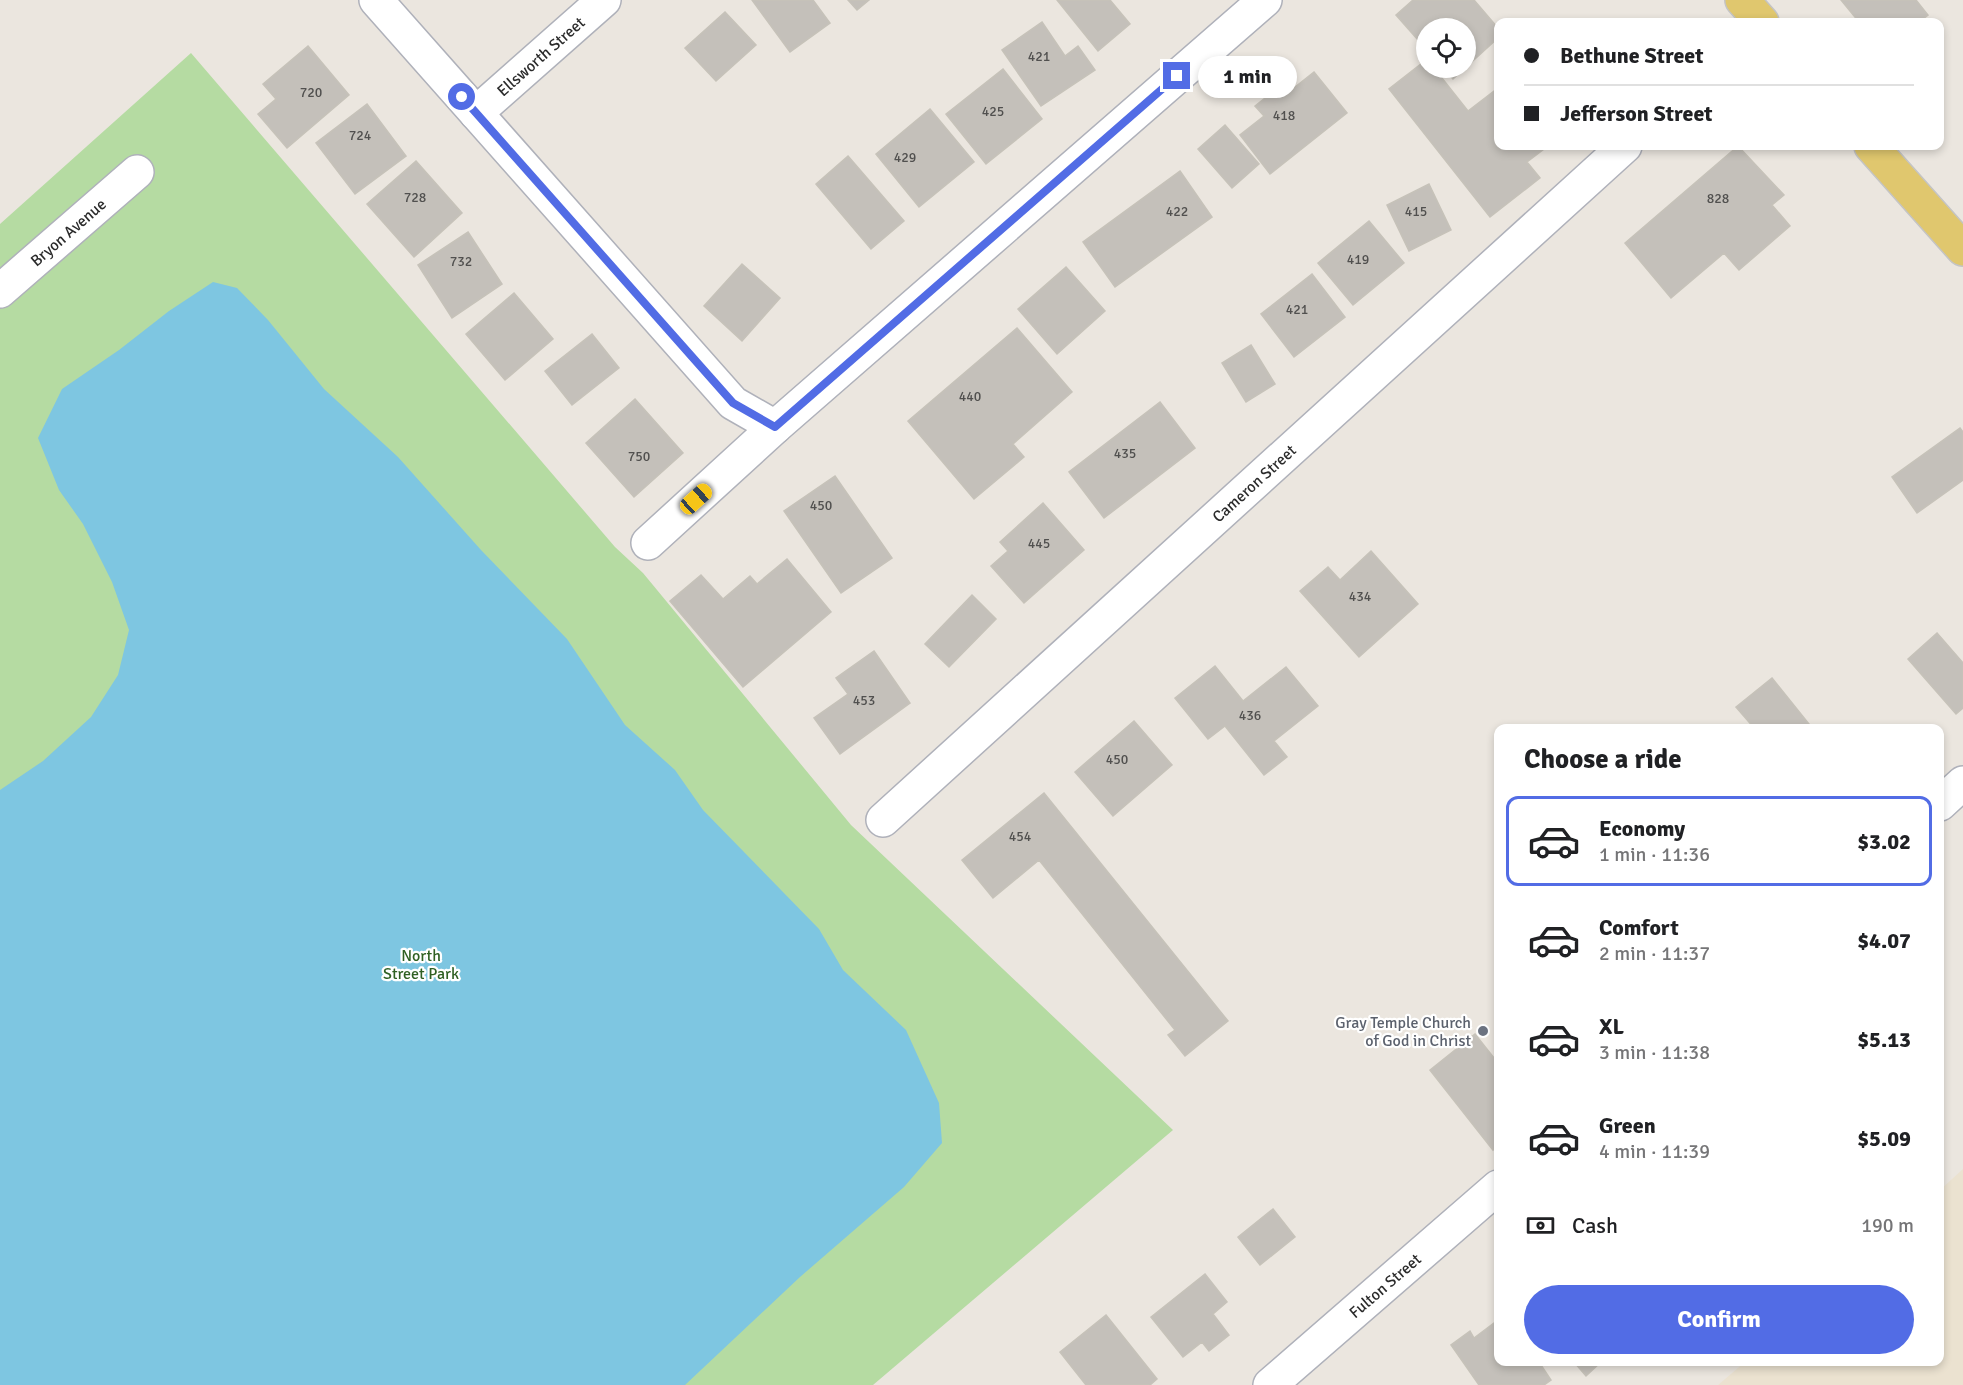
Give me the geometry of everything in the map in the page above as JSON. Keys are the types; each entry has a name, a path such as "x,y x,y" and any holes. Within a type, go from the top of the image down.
{"main road":[{"path":"1875,150 1959,237"}],"street":[{"path":"376,0 733,403 775,427"},
{"name":"Ellsworth Street","path":"476,113 604,0"},
{"path":"648,543 775,427 1265,0"},
{"name":"Cameron Street","path":"883,820 1621,150"},
{"name":"Bryon Avenue","path":"0,291 136,172"},
{"path":"1944,800 1963,783"},
{"name":"Fulton Street","path":"1270,1385 1494,1190"}],"shaded area":[{"path":"1963,1169 1963,1385 1718,1385 1740,1366 1944,1366 1944,1186"}],"green space":[{"name":"North Street Park","path":"191,53 615,547 643,573 851,825 1173,1130 873,1385 0,1385 0,224"}],"water":[{"name":"North Street Park","path":"213,282 237,288 268,320 324,389 398,457 481,550 567,639 625,725 675,770 703,810 819,929 843,970 906,1030 939,1103 942,1143 904,1187 800,1277 685,1385 0,1385 0,790 43,761 91,717 118,675 129,630 112,582 83,524 59,490 38,438 62,389"}],"building":[{"path":"752,0 813,0 830,23 790,52"},
{"path":"848,0 869,0 857,10"},
{"path":"1057,0 1110,0 1130,24 1098,51"},
{"path":"1413,0 1474,0 1494,23 1494,42 1476,58 1476,18 1416,18 1416,38 1396,15"},
{"path":"1841,0 1916,0 1928,15 1924,18 1856,18"},
{"path":"725,12 756,45 716,81 685,48"},
{"path":"1042,22 1065,56 1078,46 1095,70 1041,106 1002,50"},
{"path":"308,46 349,95 287,148 258,114 276,99 263,84"},
{"path":"1416,68 1416,78 1442,78 1468,111 1494,91 1494,150 1543,150 1527,162 1540,178 1490,217 1389,89"},
{"path":"1003,69 1042,119 986,164 946,114"},
{"path":"1314,72 1347,113 1270,174 1240,135 1264,116 1255,106 1279,87 1285,95"},
{"path":"367,104 406,156 355,194 316,143"},
{"path":"930,109 974,162 919,207 876,154"},
{"path":"1225,125 1259,164 1232,188 1198,149"},
{"path":"1733,150 1742,150 1784,195 1772,205 1790,226 1739,270 1724,253 1671,298 1625,243"},
{"path":"848,156 904,221 871,249 816,184"},
{"path":"416,161 462,213 414,257 367,204"},
{"path":"1180,171 1212,217 1115,287 1083,242"},
{"path":"1429,184 1451,230 1409,251 1387,205"},
{"path":"1369,221 1404,263 1353,305 1318,263"},
{"path":"468,232 502,284 452,318 418,265"},
{"path":"742,264 780,298 742,341 704,306"},
{"path":"1066,267 1105,311 1057,354 1018,309"},
{"path":"1312,274 1345,317 1294,357 1261,314"},
{"path":"514,293 553,339 505,380 466,334"},
{"path":"1017,328 1072,392 1013,444 1024,457 974,499 908,421"},
{"path":"592,334 619,368 572,405 545,371"},
{"path":"1251,345 1275,384 1246,402 1222,363"},
{"path":"635,399 683,453 634,497 586,443"},
{"path":"1160,402 1195,448 1104,518 1069,472"},
{"path":"1960,428 1963,432 1963,480 1917,513 1892,477"},
{"path":"835,476 892,558 841,593 784,511"},
{"path":"1043,503 1084,550 1024,603 991,566 1008,551 1000,542"},
{"path":"1371,551 1418,604 1359,657 1300,591 1328,567 1340,580"},
{"path":"787,559 831,612 743,687 670,601 701,575 723,599 750,576 757,584"},
{"path":"972,595 996,619 949,667 925,644"},
{"path":"1937,633 1963,663 1963,708 1956,714 1908,659"},
{"path":"874,651 910,703 840,754 814,718 848,694 836,678"},
{"path":"1215,666 1243,701 1286,667 1318,706 1274,741 1287,757 1264,775 1225,726 1208,739 1175,698"},
{"path":"1772,678 1809,724 1751,724 1736,707"},
{"path":"1134,721 1172,765 1113,816 1075,772"},
{"path":"1044,793 1228,1021 1185,1056 1168,1035 1175,1030 1039,860 993,898 962,860"},
{"path":"1475,1034 1494,1058 1493,1150 1430,1070"},
{"path":"1273,1209 1295,1237 1260,1265 1238,1237"},
{"path":"1205,1274 1227,1302 1213,1314 1229,1335 1209,1351 1202,1342 1183,1357 1151,1317"},
{"path":"1106,1315 1157,1379 1150,1385 1086,1385 1060,1352"},
{"path":"1494,1323 1494,1366 1542,1366 1551,1380 1544,1385 1479,1385 1451,1345 1470,1331 1474,1338"},
{"path":"1577,1366 1597,1366 1586,1376"}],"place":[{"name":"Gray Temple Church of God in Christ","path":"1483,1031"}],"route":[{"path":"462,97 733,403 775,427 1177,76"}]}
